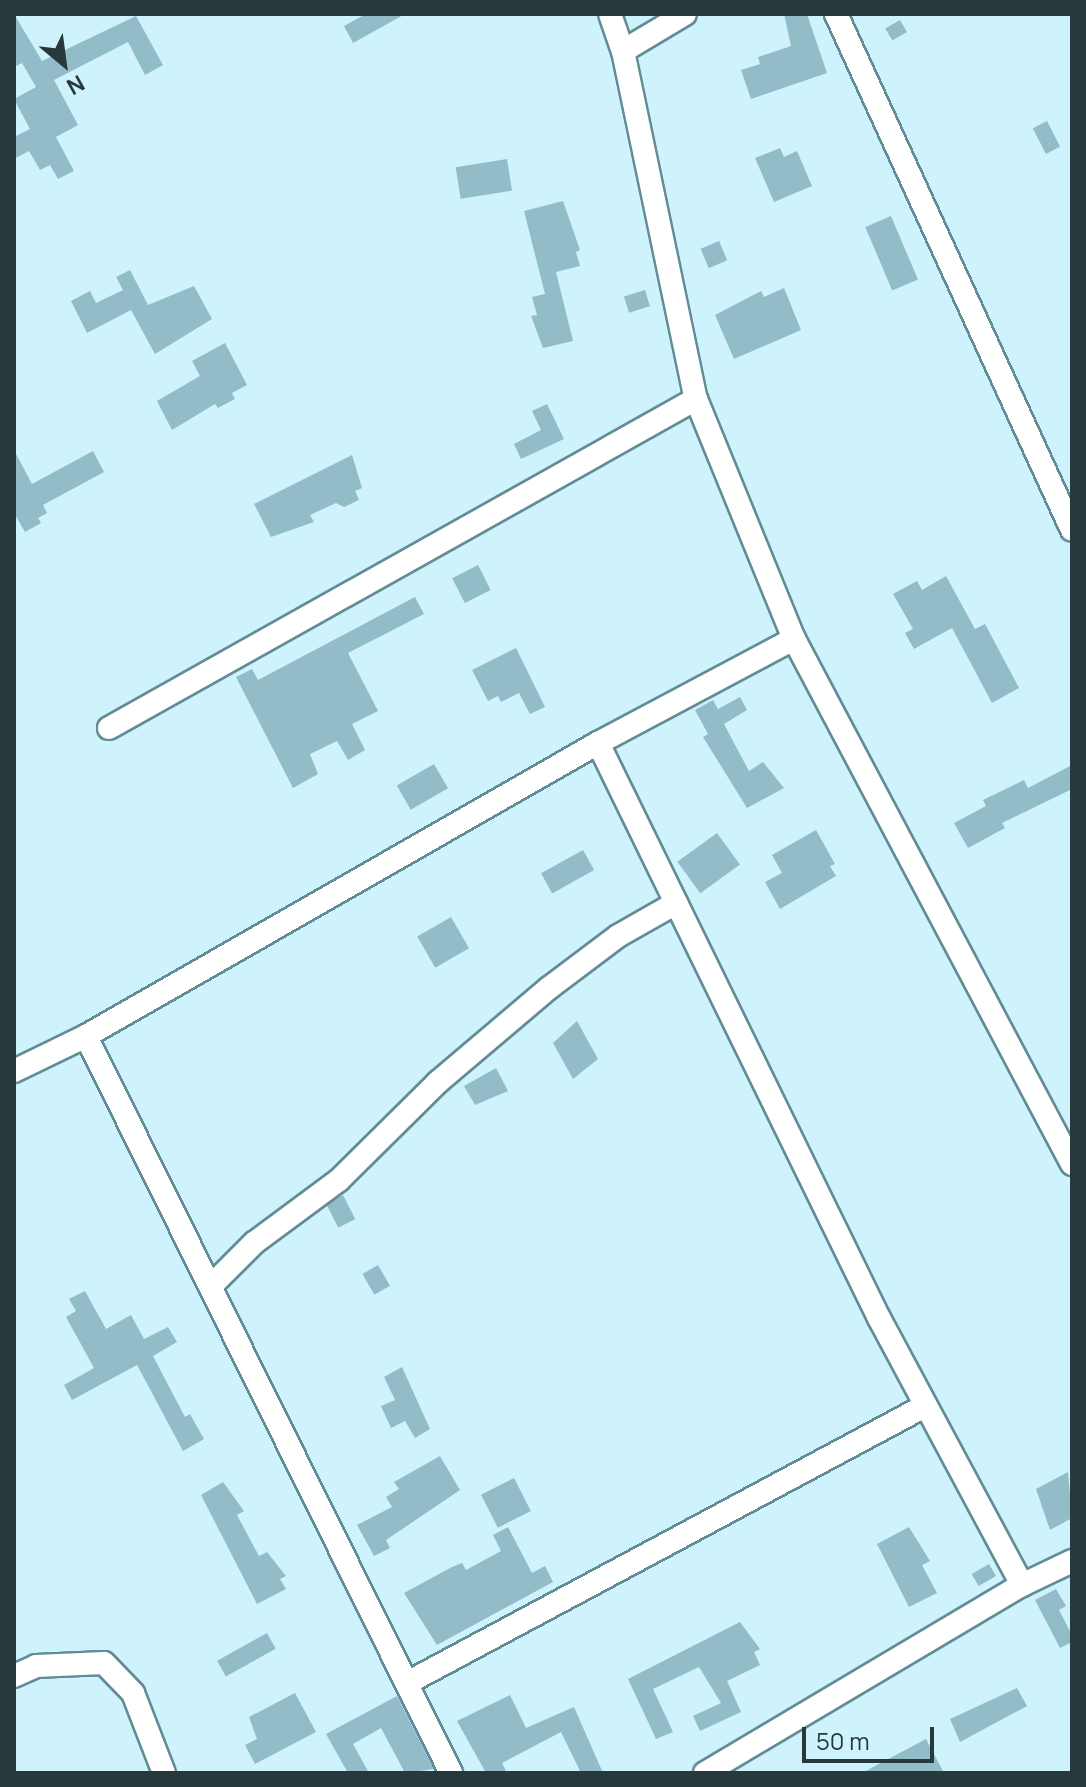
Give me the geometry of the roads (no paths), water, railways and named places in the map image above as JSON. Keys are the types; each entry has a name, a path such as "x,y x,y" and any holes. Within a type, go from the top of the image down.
{"street":[{"path":"610,14 623,51 696,399 794,639 1072,1164"},
{"path":"623,51 685,14"},
{"path":"836,14 1072,530"},
{"path":"109,728 696,399"},
{"path":"14,1071 86,1036 598,743 794,639"},
{"path":"598,743 925,1406 1022,1585"},
{"path":"211,1286 254,1243 339,1180 438,1082 549,988 618,936 676,903"},
{"path":"86,1036 451,1773"},
{"path":"407,1683 925,1406"},
{"path":"705,1773 1022,1585 1072,1561"},
{"path":"14,1676 36,1666 104,1663 133,1693 164,1773"}]}
